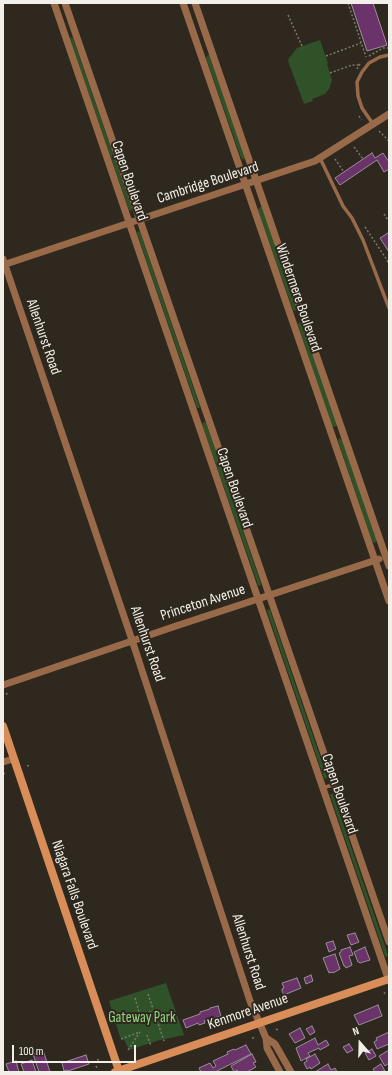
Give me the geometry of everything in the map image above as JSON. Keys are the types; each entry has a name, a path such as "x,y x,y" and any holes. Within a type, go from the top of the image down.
{"main road":[{"name":"Niagara Falls Boulevard","path":"3,726 118,1072"},
{"name":"Kenmore Avenue","path":"118,1072 389,980"}],"street":[{"name":"Capen Boulevard","path":"54,3 389,980"},
{"name":"Capen Boulevard","path":"66,3 335,784 387,928 389,942"},
{"name":"Windermere Boulevard","path":"183,3 389,601"},
{"name":"Windermere Boulevard","path":"195,3 389,566"},
{"name":"Cambridge Boulevard","path":"4,263 315,161 389,114"},
{"name":"Allenhurst Road","path":"4,263 132,640 250,1000 266,1038 267,1048 280,1072"},
{"name":"Princeton Avenue","path":"3,685 132,640 387,557"},
{"path":"3,762 14,759"},
{"name":"Allenhurst Road","path":"266,1038 275,1044 291,1072"}],"lane":[{"path":"63,31 74,27"},
{"path":"196,41 207,38"},
{"path":"372,124 362,108 358,96 357,82 369,63 380,57 389,55"},
{"path":"320,158 343,206 352,218 363,240 389,308"},
{"path":"292,320 302,316"},
{"path":"196,416 207,412"},
{"path":"331,434 342,431"},
{"path":"323,788 335,784"}],"path":[{"path":"348,3 366,57"},
{"path":"288,15 302,46"},
{"path":"326,56 361,43"},
{"path":"330,73 352,65 359,65"},
{"path":"379,131 389,141"},
{"path":"354,147 363,159"},
{"path":"335,159 344,172"},
{"path":"384,214 389,222"},
{"path":"365,227 389,265"},
{"path":"148,994 160,1034 164,1042"},
{"path":"135,998 140,1015"},
{"path":"115,1023 130,1020 154,1010"},
{"path":"120,1038 140,1032 128,1050"},
{"path":"147,1035 151,1046"},
{"path":"97,1060 101,1059"}],"green space":[{"path":"71,37 73,38 132,209 131,211 129,210 70,39"},
{"path":"320,40 332,80 329,89 325,94 304,104 288,61 297,48"},
{"path":"208,55 245,157 244,160 241,158 206,58"},
{"path":"262,207 297,309 296,311 293,310 258,210"},
{"path":"138,231 140,232 200,407 199,408 197,408 137,233"},
{"path":"299,322 303,324 337,424 336,427 332,426 298,325"},
{"path":"204,422 206,423 261,584 260,586 258,585 202,424"},
{"path":"339,438 342,440 377,540 375,543 372,541 338,441"},
{"path":"268,609 270,610 327,777 326,779 324,778 267,611"},
{"path":"333,794 388,955 387,957 385,956 330,795"},
{"name":"Gateway Park","path":"166,983 184,1035 160,1040 129,1050 125,1041 120,1037 109,1001"}],"building":[{"path":"351,3 373,3 387,45 367,51"},
{"path":"372,153 375,158 383,153 389,162 389,169 384,172 377,160 340,185 335,178"},
{"path":"388,233 389,236 389,252 380,238"},
{"path":"355,933 359,942 351,945 347,935"},
{"path":"333,941 336,949 329,952 326,943"},
{"path":"350,947 353,955 349,956 352,965 346,968 339,953 341,950"},
{"path":"365,947 370,960 360,963 358,962 354,952"},
{"path":"335,954 340,969 333,973 329,973 323,958"},
{"path":"311,975 313,981 306,984 304,978"},
{"path":"297,978 301,988 284,995 282,991 284,988 282,983"},
{"path":"378,1005 382,1016 359,1025 354,1015"},
{"path":"218,1006 221,1016 204,1021 205,1023 199,1025 198,1023 186,1028 183,1020"},
{"path":"312,1026 315,1032 310,1035 306,1029"},
{"path":"300,1028 305,1038 295,1043 289,1034"},
{"path":"389,1032 389,1044 377,1049 374,1042 377,1040 376,1038"},
{"path":"315,1038 318,1045 326,1040 329,1045 320,1050 319,1048 308,1053 310,1056 301,1061 296,1048"},
{"path":"349,1044 353,1050 347,1053 343,1047"},
{"path":"246,1045 251,1054 215,1072 201,1072 199,1068 210,1063 213,1068 216,1066 213,1061 228,1054 227,1052"},
{"path":"372,1049 376,1056 369,1060 365,1053"},
{"path":"43,1050 50,1072 39,1072 33,1054"},
{"path":"389,1050 389,1063 385,1066 379,1056"},
{"path":"252,1054 256,1062 253,1063 256,1067 247,1072 238,1072 237,1070 234,1072 231,1066"},
{"path":"315,1054 320,1063 311,1069 310,1067 307,1069 304,1063 307,1061 306,1059"},
{"path":"86,1055 89,1064 64,1071 62,1063"},
{"path":"32,1060 36,1072 24,1072 21,1064"},
{"path":"16,1061 19,1072 9,1072 6,1064"},
{"path":"328,1064 331,1070 335,1068 337,1072 315,1072"},
{"path":"381,1064 385,1071 375,1072 373,1069"}]}
